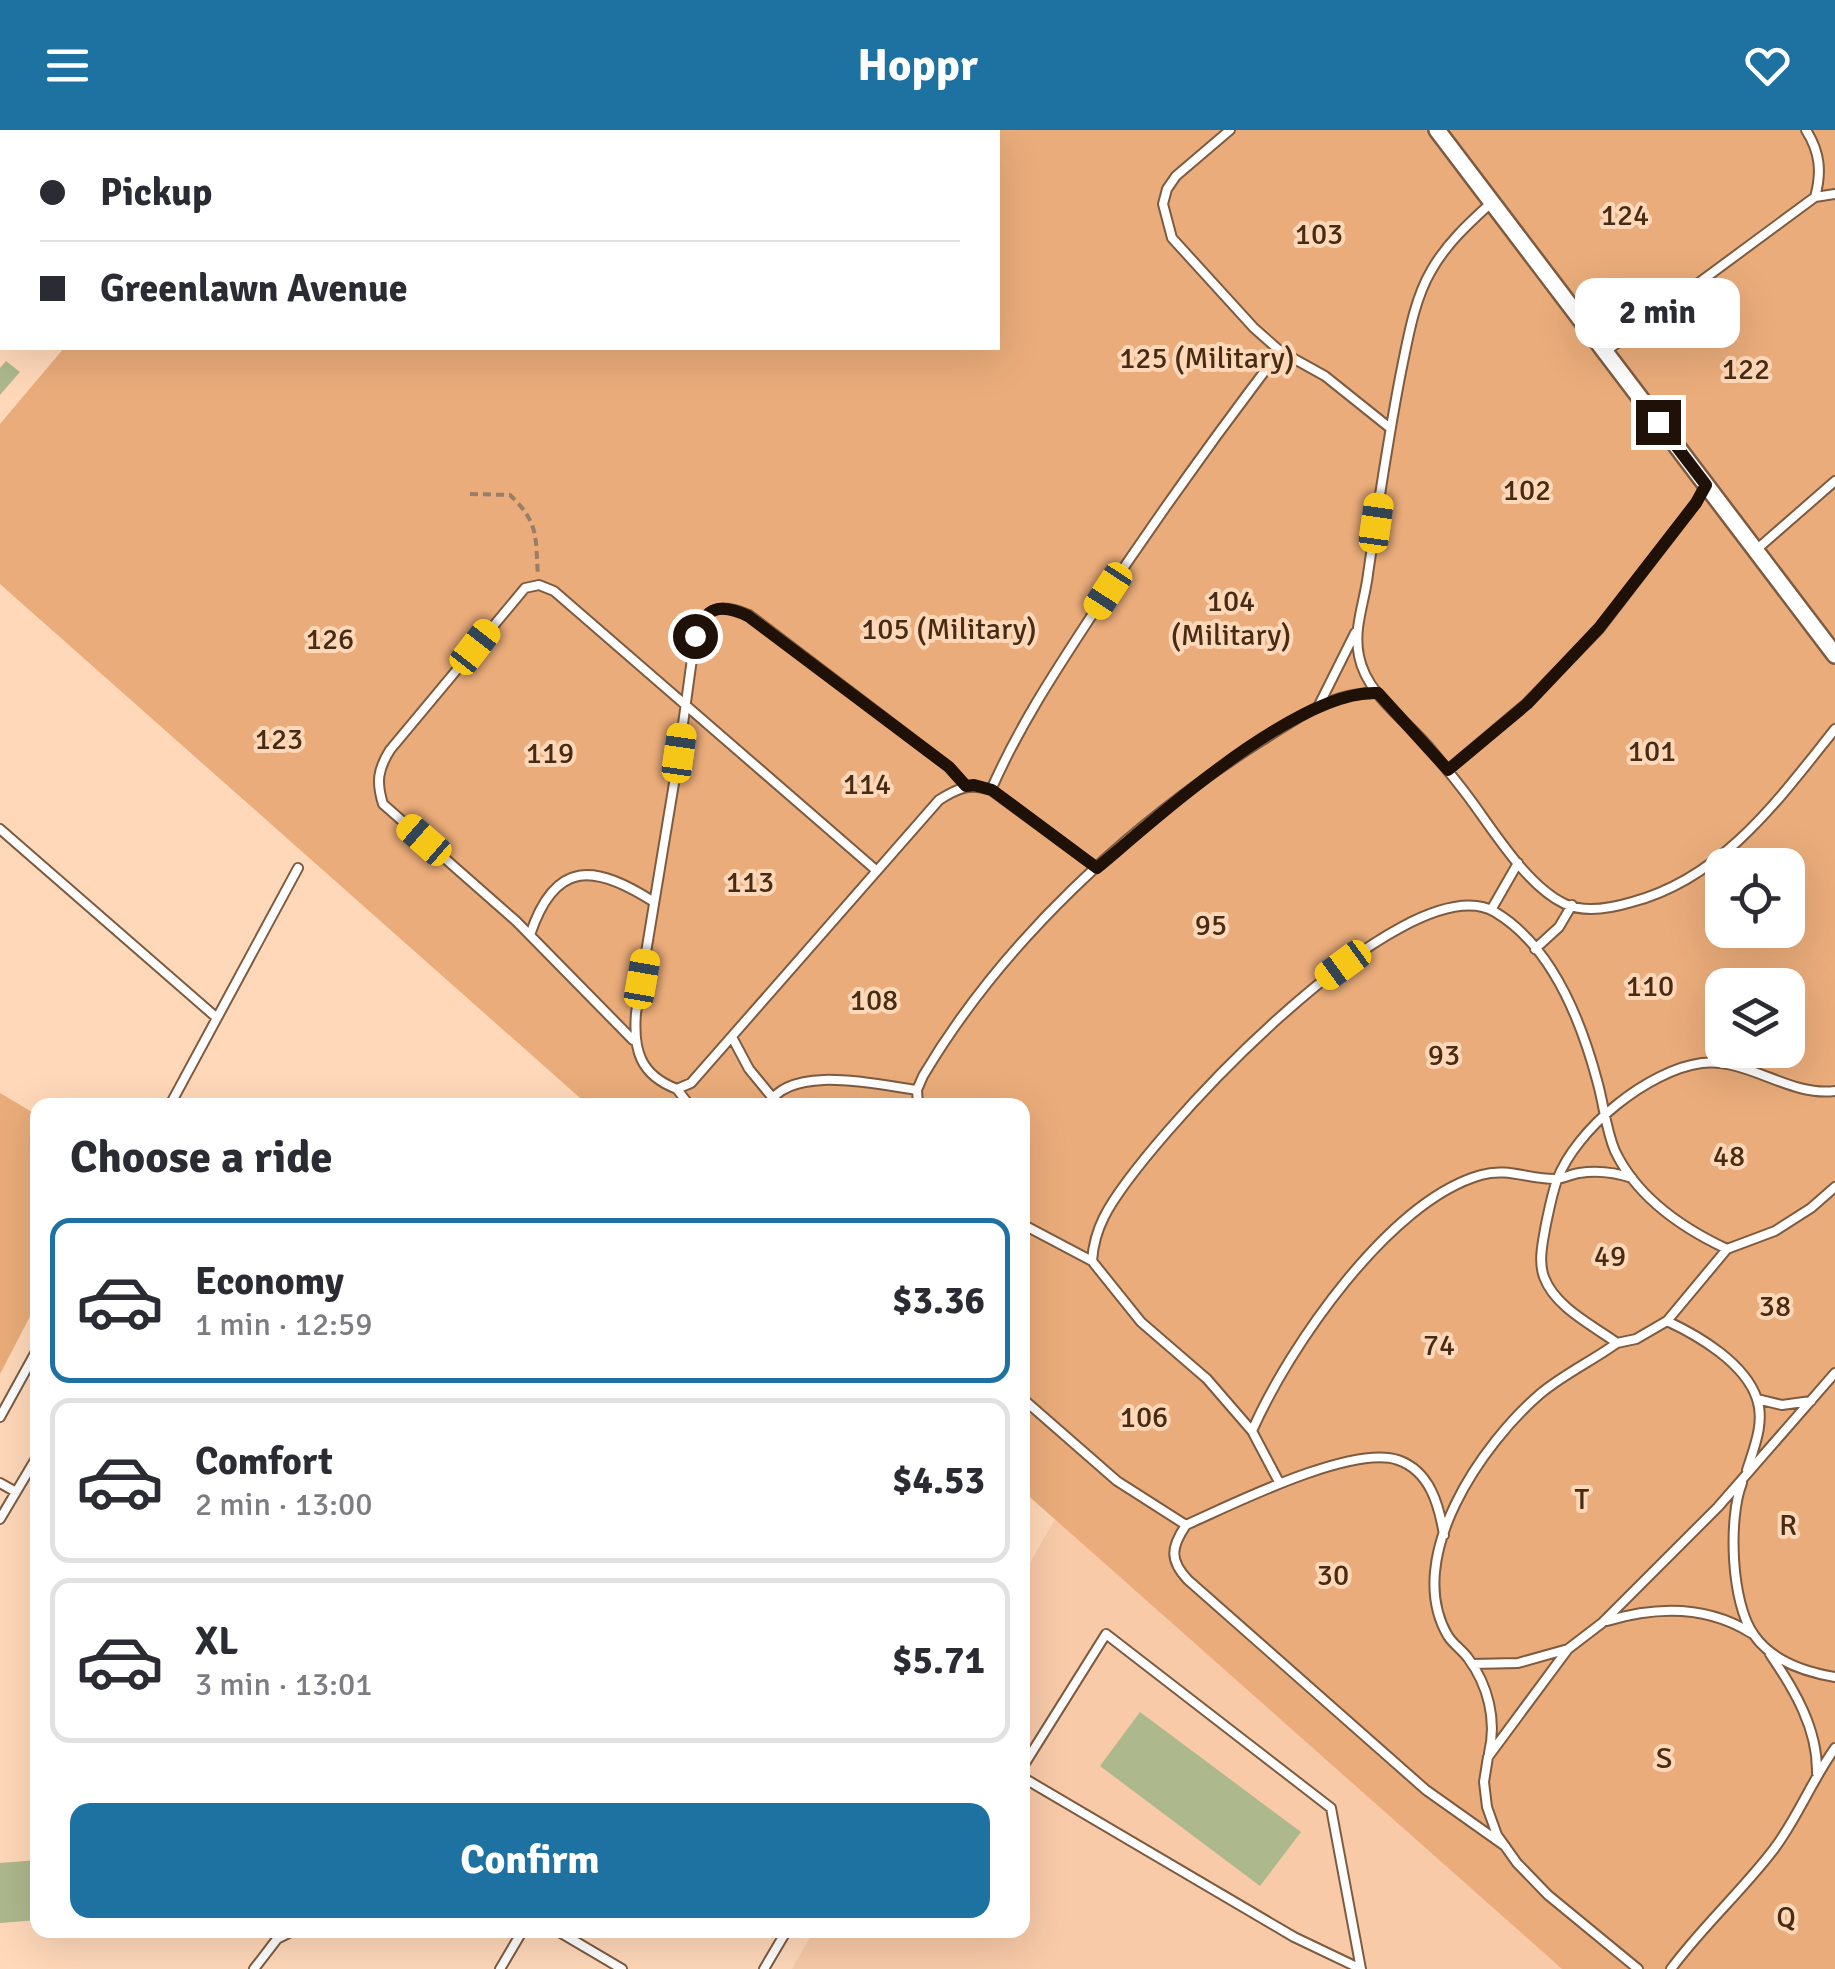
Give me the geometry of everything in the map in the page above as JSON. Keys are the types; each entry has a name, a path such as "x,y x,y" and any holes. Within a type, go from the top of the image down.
{"street":[{"path":"1437,130 1835,655"}],"lane":[{"path":"1230,130 1176,176 1167,189 1165,219 1172,238 1280,351 1326,376 1390,428"},
{"path":"1806,130 1819,162 1820,181 1815,197"},
{"path":"1605,352 1815,197 1835,194"},
{"path":"1319,705 1357,630 1366,594 1390,428 1418,301 1430,272 1463,229 1491,202"},
{"path":"992,790 1032,708 1114,582 1188,473 1280,351"},
{"path":"1756,550 1835,481"},
{"path":"1448,770 1527,704 1599,628 1706,485"},
{"path":"684,1098 677,1089 661,1083 642,1062 634,1040 530,935 383,804 378,777 390,750 516,596 525,588 539,585 554,591 877,871"},
{"path":"634,1040 695,636 700,620 713,610 729,607 748,616 949,767 966,786"},
{"path":"1357,630 1359,658 1378,693 1448,770 1518,863 1543,887 1572,905 1588,909 1654,896 1686,882 1710,865 1765,815 1835,729"},
{"path":"918,1098 917,1090 934,1057 986,984 1097,868 1224,764 1319,705 1348,695 1378,693"},
{"path":"677,1089 692,1083 939,800 966,786 992,790 1097,868"},
{"path":"0,830 217,1018"},
{"path":"1491,910 1518,863"},
{"path":"174,1098 298,868"},
{"path":"530,935 537,914 549,897 561,882 577,874 601,876 654,902"},
{"path":"1535,948 1558,927 1572,905"},
{"path":"1092,1261 1096,1236 1123,1188 1195,1099 1280,1016 1350,960 1405,927 1434,912 1465,906 1491,910 1516,928 1544,957 1575,1021 1595,1073 1616,1151 1632,1178 1674,1218 1727,1250"},
{"path":"732,1038 768,1098"},
{"path":"1617,1343 1551,1292 1542,1274 1544,1234 1557,1178 1584,1137 1605,1114 1652,1082 1702,1064 1725,1064 1803,1090 1835,1091"},
{"path":"775,1098 799,1082 816,1080 917,1090"},
{"path":"1252,1431 1294,1351 1349,1278 1410,1216 1448,1189 1484,1174 1506,1171 1557,1178 1598,1171 1632,1178"},
{"path":"1638,1969 1548,1895 1497,1835 1487,1807 1484,1782 1493,1737 1487,1695 1472,1664 1448,1638 1434,1592 1444,1535 1480,1459 1541,1394 1617,1343 1636,1339 1667,1321 1727,1250 1775,1230 1811,1208 1835,1187"},
{"path":"1030,1228 1092,1261 1141,1322 1207,1379 1252,1431 1279,1482"},
{"path":"1667,1321 1722,1352 1757,1399 1757,1440 1735,1500 1734,1567 1752,1633"},
{"path":"0,1417 30,1363"},
{"path":"1488,1757 1568,1649 1602,1623 1745,1476 1835,1373"},
{"path":"1757,1399 1782,1405 1810,1401"},
{"path":"1030,1405 1118,1482 1186,1524"},
{"path":"1444,1535 1440,1509 1416,1470 1401,1460 1380,1456 1279,1482 1186,1524 1178,1536 1175,1567 1426,1790 1505,1846"},
{"path":"0,1519 30,1468"},
{"path":"0,1482 16,1492"},
{"path":"1602,1623 1634,1613 1683,1610 1730,1620 1752,1633 1768,1650 1802,1706 1817,1756 1817,1773"},
{"path":"1030,1755 1106,1634 1331,1808 1361,1969"},
{"path":"1472,1664 1518,1663 1568,1649"},
{"path":"1768,1650 1812,1674 1835,1677"},
{"path":"1670,1969 1774,1850 1835,1748"},
{"path":"1030,1781 1294,1938 1361,1969"},
{"path":"254,1969 279,1938"},
{"path":"500,1969 519,1938"},
{"path":"570,1938 622,1969"},
{"path":"764,1969 783,1938"}],"path":[{"path":"470,494 510,495 528,513 538,538 539,585"}],"shaded area":[{"path":"1055,1519 1562,1969 792,1969 809,1938 1030,1938 1030,1563"}],"green space":[{"path":"1000,130 1835,130 1835,1969 1562,1969 1030,1497 1030,1098 580,1098 0,584 0,424 62,350 1000,350"},
{"path":"0,1093 30,1111 30,1316 0,1374"}],"building":[{"path":"6,361 20,372 0,395 0,368"},
{"path":"1140,1712 1301,1832 1260,1886 1100,1766"},
{"path":"30,1861 30,1921 0,1923 0,1863"}],"route":[{"path":"695,636 700,620 713,610 729,607 748,616 949,767 966,786 992,790 1097,868 1224,764 1319,705 1348,695 1378,693 1448,770 1527,704 1599,628 1696,503 1706,485 1658,422"}],"park label":[{"name":"124","path":"1625,215"},
{"name":"103","path":"1319,234"},
{"name":"125 (Military)","path":"1207,358"},
{"name":"122","path":"1746,369"},
{"name":"102","path":"1527,490"},
{"name":"104 (Military)","path":"1231,618"},
{"name":"105 (Military)","path":"949,629"},
{"name":"126","path":"330,639"},
{"name":"123","path":"279,739"},
{"name":"101","path":"1652,751"},
{"name":"119","path":"550,753"},
{"name":"114","path":"867,784"},
{"name":"113","path":"750,882"},
{"name":"95","path":"1211,925"},
{"name":"110","path":"1650,986"},
{"name":"108","path":"874,1000"},
{"name":"93","path":"1444,1055"},
{"name":"48","path":"1729,1156"},
{"name":"49","path":"1610,1256"},
{"name":"38","path":"1775,1306"},
{"name":"74","path":"1439,1345"},
{"name":"106","path":"1144,1417"},
{"name":"T","path":"1582,1499"},
{"name":"R","path":"1788,1525"},
{"name":"30","path":"1333,1575"},
{"name":"S","path":"1664,1758"},
{"name":"Q","path":"1786,1917"}]}
